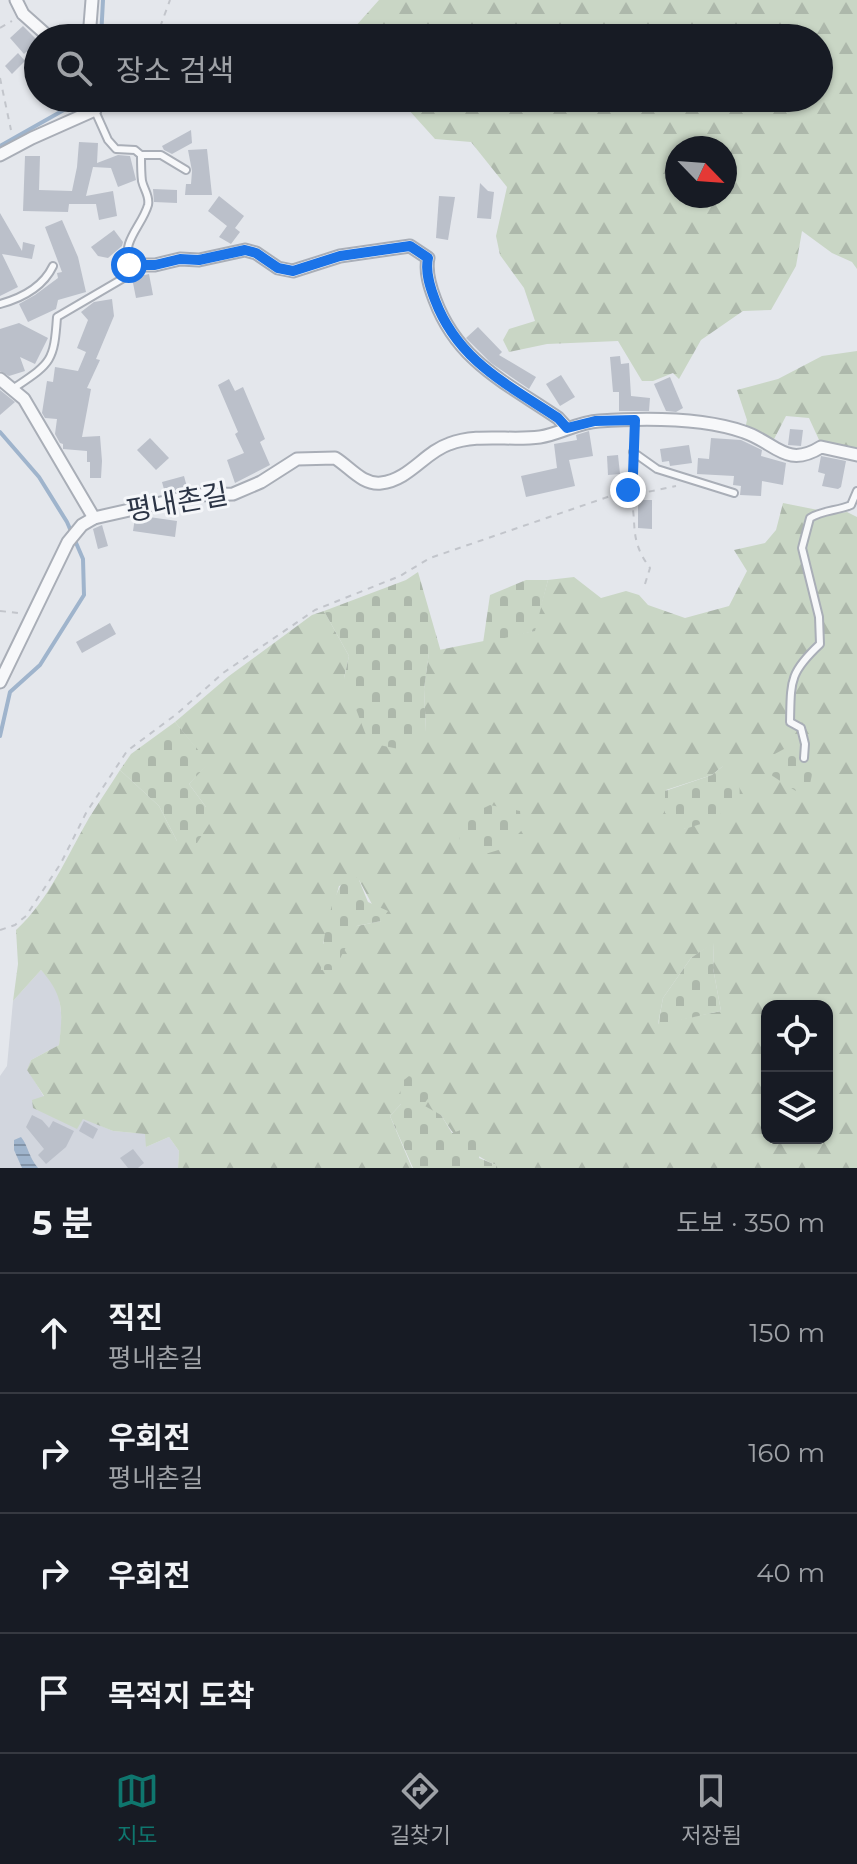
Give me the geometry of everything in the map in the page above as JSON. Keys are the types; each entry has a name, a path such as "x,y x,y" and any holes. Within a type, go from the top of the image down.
{"street":[{"path":"16,0 23,14 34,24"},
{"path":"90,24 92,0"},
{"path":"0,155 78,112"},
{"path":"129,265 199,260 245,250 256,253 278,268 293,271 340,256 410,246 428,258 426,267 431,290 439,311 460,345 490,375 558,418 567,428"},
{"name":"평내촌길","path":"0,379 24,399 94,518"},
{"name":"평내촌길","path":"0,682 68,542 82,525 94,518 196,495 233,494 261,482 297,459 335,458 361,479 380,484 400,478 448,444 482,438 542,436 595,421 683,421 744,432 792,457 811,453 821,447 857,455"}],"lane":[{"path":"96,112 108,140 116,149 135,150 141,155 161,155 186,170"},
{"path":"14,388 45,368 55,350 57,317 122,279 129,265 131,235 147,209 149,199 142,182 141,155"},
{"path":"0,304 29,292 48,277 53,266"},
{"path":"633,452 657,469 734,493"},
{"path":"804,758 801,728 790,722 790,693 797,665 820,644 819,617 802,548 810,518 819,513 837,512 851,505 857,491"}],"path":[{"path":"161,24 170,0"},
{"path":"0,28 23,14"},
{"path":"0,78 11,130"},
{"path":"633,452 633,474 628,490 638,553 650,568 645,584"},
{"path":"0,930 15,925 26,916 61,863 86,813 127,751 178,713 223,673 315,610 400,576 430,558 628,490 647,492 673,488 686,478"},
{"path":"0,611 20,614"}],"shaded area":[{"path":"41,970 58,988 62,1021 59,1045 31,1060 28,1070 44,1097 77,1128 83,1118 113,1131 146,1134 146,1147 169,1137 179,1151 178,1168 0,1168 0,1076 7,1066 13,1001"}],"green space":[{"path":"379,0 857,0 857,269 852,262 832,253 802,231 796,266 771,310 743,311 701,340 679,379 673,373 653,381 642,381 618,341 547,344 509,352 503,340 509,329 535,321 524,288 500,255 496,236 507,187 471,142 435,139 411,112 833,112 833,24 358,24"},
{"path":"857,351 857,451 820,442 809,418 786,416 772,443 745,429 747,420 737,390 778,379 822,356"},
{"path":"783,503 818,510 821,516 847,512 857,517 857,1168 496,1168 464,1144 441,1115 401,1104 390,1116 412,1168 178,1168 179,1151 169,1137 146,1147 145,1134 113,1131 83,1119 77,1129 33,1108 32,1100 44,1096 27,1070 31,1060 59,1045 61,1013 58,996 41,970 13,1001 18,964 16,930 48,891 120,770 159,806 177,841 206,807 189,784 208,763 175,722 229,676 312,615 324,611 349,656 344,678 426,732 424,689 429,652 534,631 548,580 574,577 601,598 626,591 639,595 648,605 685,618 729,606 747,571 734,550 765,543 776,530","holes":["723,766 685,829 666,790 712,775","359,880 381,921 357,926 323,944 339,886","714,943 713,968 721,1011 658,1024 663,998 691,958"]},
{"path":"418,572 441,652 429,653 424,689 426,732 404,750 369,743 344,678 349,656 324,611 406,580"},
{"path":"526,580 548,580 535,631 483,643 490,595"},
{"path":"175,722 209,763 189,784 206,807 211,821 197,843 177,841 159,806 120,770 131,754"},
{"path":"784,749 804,752 814,765 810,784 799,793 771,775 771,756"},
{"path":"723,766 739,776 740,801 710,821 685,829 665,813 665,791 712,775"},
{"path":"490,805 520,811 522,830 505,848 482,855 460,840 457,821"},
{"path":"349,872 359,880 368,902 388,911 381,921 357,926 334,970 321,970 328,919 336,894"},
{"path":"714,942 713,968 721,1011 658,1025 663,998 691,958"},
{"path":"409,1076 427,1077 434,1091 423,1105 441,1115 452,1133 470,1127 482,1139 479,1158 496,1165 496,1168 413,1168 390,1116 401,1104 400,1083"}],"water":[{"path":"21,1137 38,1168 22,1168 14,1150 14,1140"}],"building":[{"path":"24,27 24,54 10,38"},
{"path":"18,53 24,60 12,74 5,66"},
{"path":"191,130 192,143 172,154 164,150 162,146"},
{"path":"79,142 98,143 97,163 118,155 130,156 136,180 118,187 111,168 93,167 86,196 113,191 117,216 99,220 96,204 69,204 68,212 23,211 25,156 40,156 39,190 72,191"},
{"path":"207,149 212,195 185,195 186,184 191,184 192,171 188,150"},
{"path":"480,183 488,191 494,192 491,219 477,218"},
{"path":"153,189 177,190 177,203 154,202"},
{"path":"219,196 244,216 235,228 240,232 231,244 219,237 227,226 208,211"},
{"path":"439,196 455,197 448,240 436,238"},
{"path":"0,213 22,251 23,242 35,245 32,259 2,254 18,287 0,296"},
{"path":"62,220 78,257 86,292 58,300 56,309 28,322 19,304 58,278 57,273 62,272 45,227"},
{"path":"114,230 123,242 122,246 108,258 98,256 91,247"},
{"path":"149,274 153,295 136,298 132,278"},
{"path":"112,299 114,316 87,388 91,389 82,437 100,436 102,461 101,478 90,478 87,451 63,449 55,434 57,419 45,418 42,413 47,381 53,382 55,367 78,371 86,352 77,348 88,320 81,312 94,302"},
{"path":"19,323 48,338 35,364 20,357 25,371 9,376 0,371 0,329"},
{"path":"478,327 502,352 499,355 536,377 529,389 491,363 466,338"},
{"path":"620,356 621,364 629,363 631,396 650,398 649,411 619,411 619,392 613,392 610,357"},
{"path":"561,375 575,397 560,406 546,384"},
{"path":"670,377 683,408 676,412 666,411 654,384"},
{"path":"229,379 235,391 243,387 265,439 260,442 270,465 235,483 227,460 244,453 218,385"},
{"path":"0,390 15,402 0,415"},
{"path":"790,429 803,430 801,446 788,445"},
{"path":"589,431 593,456 569,460 575,486 526,497 521,476 557,468 554,444 577,440 576,435"},
{"path":"150,438 169,458 156,470 137,450"},
{"path":"711,438 741,440 762,450 761,456 786,463 783,485 762,481 761,496 740,495 741,486 733,485 734,476 697,474 698,458 709,459"},
{"path":"689,445 692,463 670,466 669,461 662,462 660,449"},
{"path":"618,455 620,474 608,475 607,456"},
{"path":"821,456 846,461 838,489 822,486 825,474 818,472"},
{"path":"184,476 187,487 165,493 162,482"},
{"path":"638,500 652,500 652,529 638,528"},
{"path":"142,516 177,521 175,537 133,531 135,518"},
{"path":"102,525 108,546 98,549 93,529"},
{"path":"110,623 116,634 82,653 76,642"},
{"path":"32,1115 49,1128 53,1121 74,1131 66,1147 46,1164 38,1155 44,1149 26,1127"},
{"path":"84,1121 98,1129 93,1139 79,1131"},
{"path":"133,1149 144,1163 138,1168 128,1168 120,1158"}],"waterway":[{"path":"102,24 103,0"},
{"path":"0,146 60,112"},
{"path":"0,432 39,477 67,522 83,559 84,595 40,665 10,692 0,736"}],"route":[{"path":"129,265 199,260 245,250 256,253 278,268 293,271 340,256 410,246 428,258 426,267 431,290 453,336 490,375 516,389 558,418 567,428 595,421 635,420 633,474 628,490"}]}
